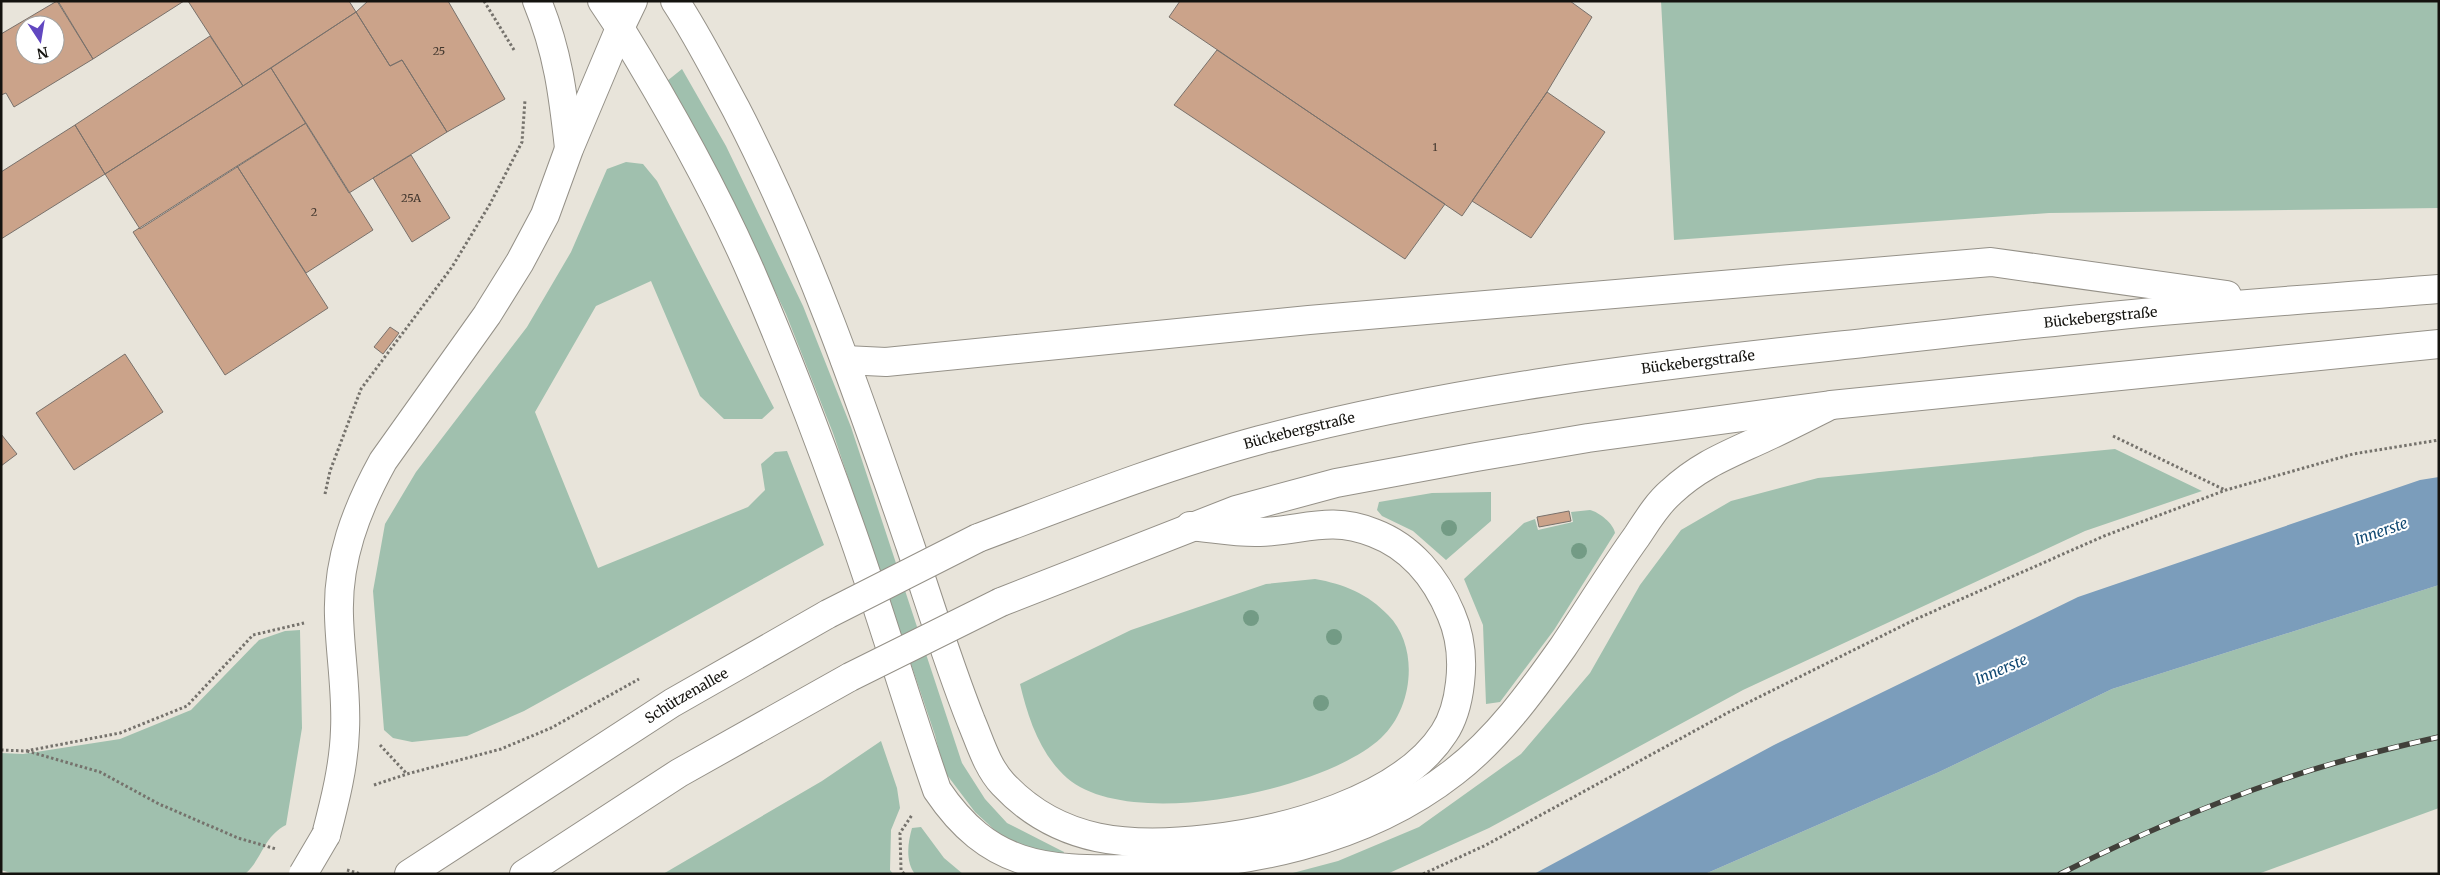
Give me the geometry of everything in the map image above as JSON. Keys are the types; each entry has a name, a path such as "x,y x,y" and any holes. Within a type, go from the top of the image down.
{"main road":[{"path":"537,1 550,33 562,83 569,150"},
{"path":"602,1 648,74 706,180 752,276 812,423 849,524 936,790 948,806 976,835 990,845 1030,863 1072,869 1103,869 1182,866 1251,858 1292,849 1335,836 1374,820 1421,796 1457,770 1485,743 1537,684 1623,555 1667,495 1705,465 1830,405"},
{"path":"303,874 326,835 335,799 346,730 339,614 342,573 350,530 383,461 416,412 487,315 520,262 545,215 569,150 633,1"},
{"path":"675,1 693,29 768,170 845,360 964,704 982,748 999,780 1013,793 1047,818 1070,831 1091,837 1137,843 1184,842 1242,834 1300,821 1366,796 1406,772 1442,737 1457,704 1461,664 1459,639 1453,619 1435,583 1412,556 1376,533 1344,525 1323,523 1262,532 1190,526"},
{"path":"845,360 886,362 1309,320 1991,262 2274,302"},
{"name":"Bückebergstraße","path":"978,538 1100,493 1258,441 1408,406 1483,392 1590,374 1722,358 2112,316 2439,290"},
{"path":"524,874 679,773 850,678 1001,602 1190,526 1236,510 1336,483 1588,438 1830,405 2439,344"},
{"name":"Schützenallee","path":"420,867 672,703 828,614 978,538"}],"path":[{"path":"484,1 516,53"},
{"path":"324,498 330,471 361,389 452,267 490,204 522,142 525,98"},
{"path":"2113,436 2226,490"},
{"path":"1423,874 1486,846 1729,712 1916,619 2104,536 2226,490 2353,454 2439,440"},
{"path":"1,750 26,751 120,733 187,706 253,635 313,621"},
{"path":"378,743 407,774 502,749 551,728 645,676"},
{"path":"26,751 100,772 159,804 238,838 285,852"},
{"path":"904,874 901,870 900,833 913,813"},
{"path":"342,868 361,874"}],"green space":[{"path":"1661,1 2439,1 2439,208 2049,213 1674,240"},
{"path":"682,69 726,146 803,306 851,427 962,763 985,799 1007,823 1064,852 1063,857 1027,849 999,834 975,812 944,771 935,735 833,433 786,314 710,156 667,81"},
{"path":"626,162 643,164 657,181 774,408 762,419 724,419 700,396 651,281 596,306 535,412 598,568 748,507 765,490 761,464 775,452 787,451 824,545 524,711 467,736 412,742 393,738 384,730 373,591 385,524 416,472 527,327 571,252 607,169"},
{"path":"2115,449 2202,491 2085,531 1743,690 1489,828 1387,874 1289,874 1338,861 1419,827 1521,754 1590,673 1640,585 1681,530 1731,501 1818,478"},
{"path":"1491,492 1491,521 1446,560 1413,531 1382,516 1377,510 1379,502 1432,493"},
{"path":"1590,510 1606,519 1615,533 1554,630 1500,702 1486,704 1483,625 1464,579 1524,523 1535,519 1538,530 1573,522 1571,512"},
{"path":"1315,579 1346,587 1372,601 1388,615 1398,628 1405,644 1408,660 1408,678 1406,695 1400,711 1392,726 1381,738 1354,757 1317,774 1273,788 1226,798 1179,803 1134,802 1096,794 1067,778 1049,758 1036,735 1020,684 1131,630 1266,584"},
{"path":"2439,585 2439,808 2258,874 1705,874 1939,772 2112,689"},
{"path":"300,630 302,728 286,825 272,835 256,861 245,874 14,874 1,870 1,753 23,754 120,739 191,710 259,640 285,631"},
{"path":"881,741 897,788 900,808 891,830 890,870 893,874 663,874 822,781"},
{"path":"921,827 944,858 963,874 915,874 910,863 909,845 912,828"}],"water":[{"name":"Innerste","path":"2439,477 2439,585 2112,689 1939,772 1705,874 1534,874 1774,745 2078,597 2420,480"}],"building":[{"path":"57,1 93,59 14,107 6,93 1,95 1,34 15,26 15,65 65,65 65,15 33,15"},
{"path":"58,1 184,1 93,59"},
{"path":"188,1 349,1 356,12 243,86"},
{"path":"368,1 448,1 505,99 447,132 402,60 390,66 356,12"},
{"path":"1180,1 1570,1 1592,17 1547,92 1462,216 1169,17"},
{"path":"356,12 390,66 402,60 447,132 349,193 271,68"},
{"path":"210,36 243,86 105,174 75,125"},
{"path":"1217,50 1445,204 1405,259 1174,105"},
{"path":"271,68 306,123 140,229 105,174"},
{"path":"1547,92 1605,132 1531,238 1472,201"},
{"path":"306,123 373,230 306,273 237,166"},
{"path":"75,125 105,174 1,239 1,172"},
{"path":"411,155 450,218 412,242 373,178"},
{"path":"237,166 328,308 225,375 133,232"},
{"path":"390,327 399,333 383,354 374,347"},
{"path":"125,354 163,412 74,470 36,413"},
{"path":"1,434 17,454 1,466"},
{"path":"1569,511 1571,521 1539,527 1537,517"}],"railway":[{"path":"2060,874 2169,823 2300,773 2439,737"}]}
